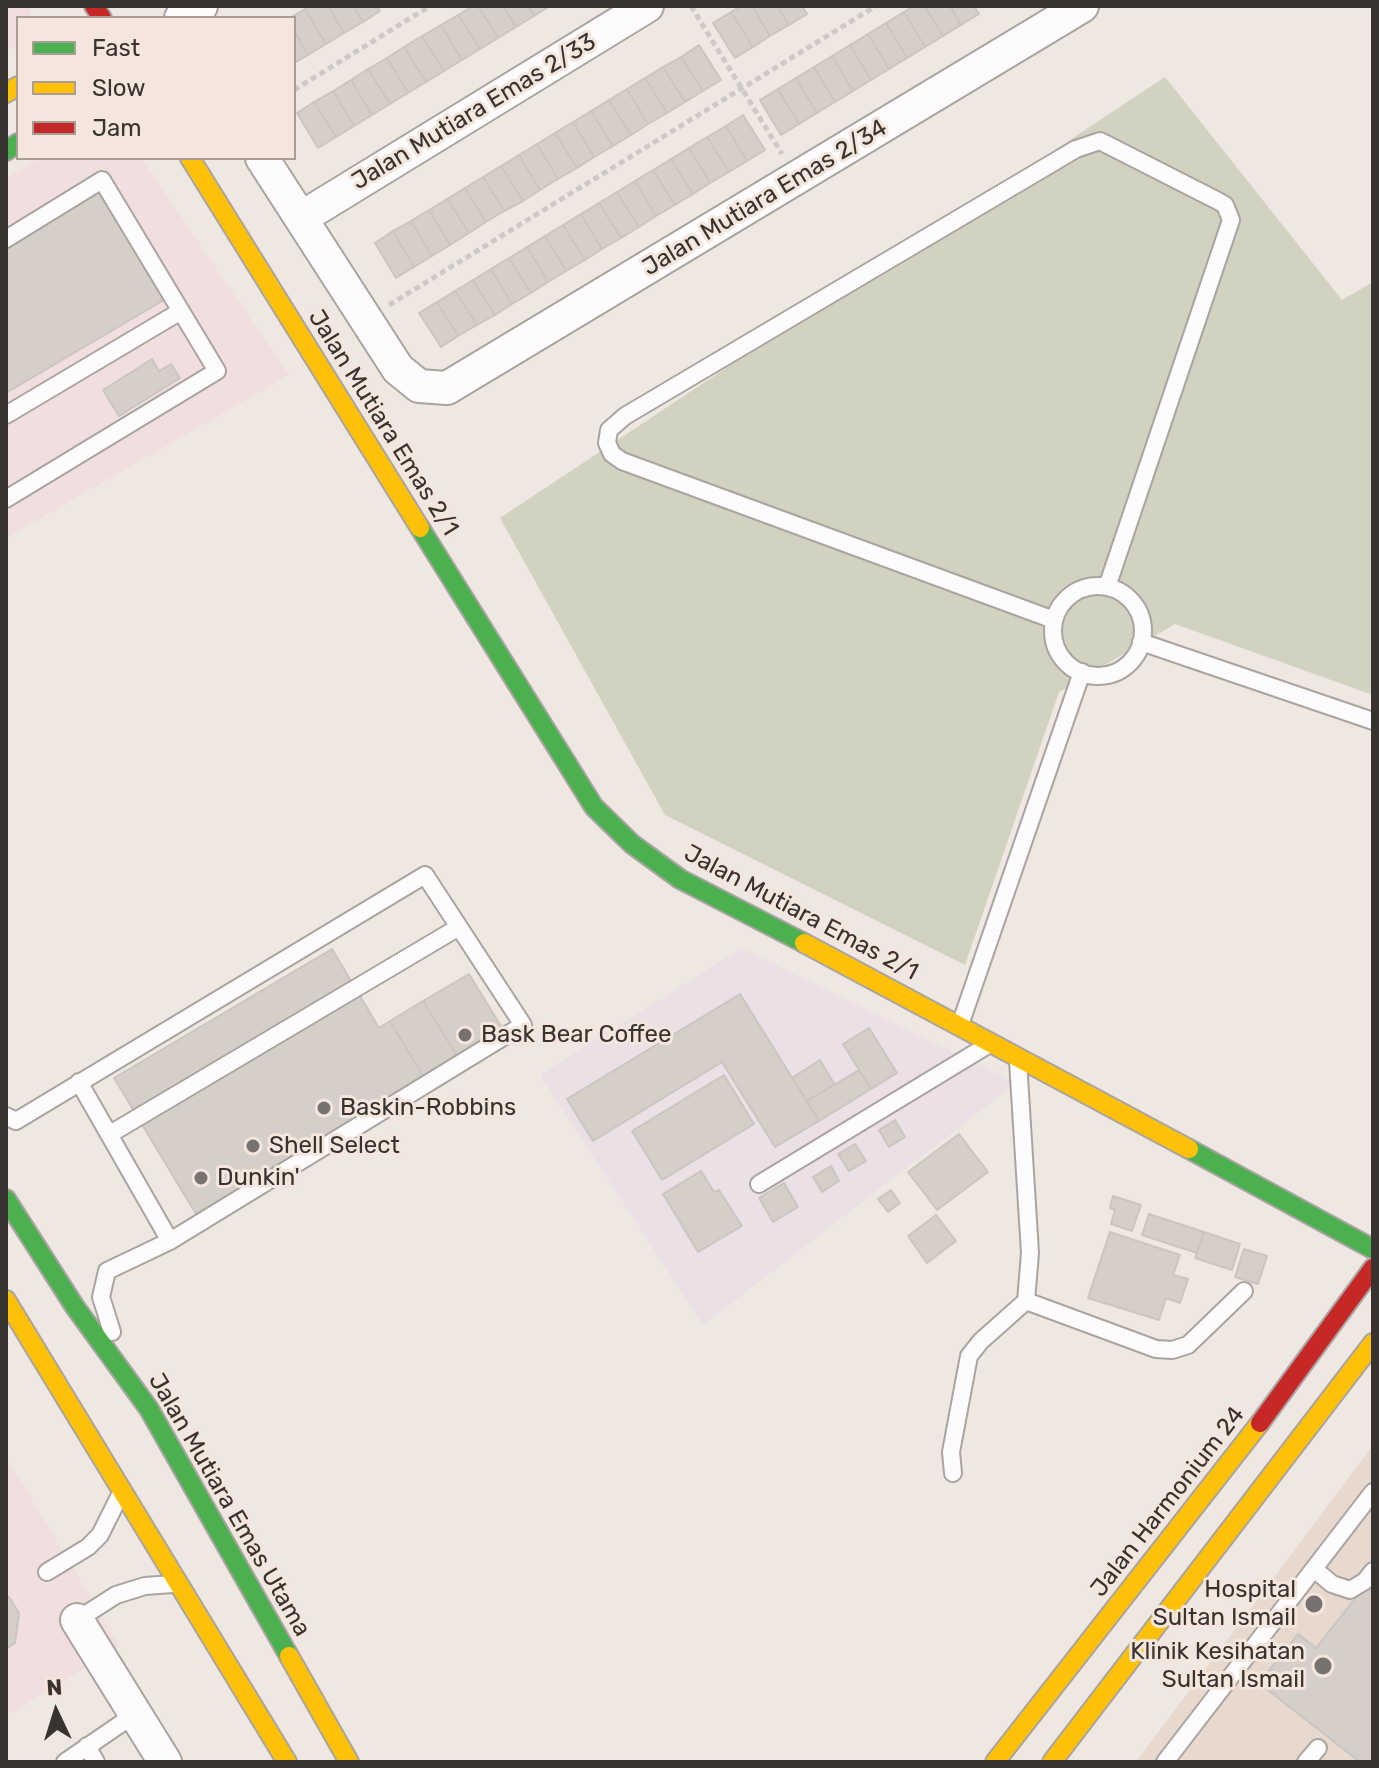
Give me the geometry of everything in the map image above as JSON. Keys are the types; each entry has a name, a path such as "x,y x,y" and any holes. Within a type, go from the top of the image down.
{"street":[{"path":"183,16 201,6"},
{"name":"Jalan Mutiara Emas 2/33","path":"301,218 647,6"},
{"name":"Jalan Mutiara Emas 2/34","path":"366,319 407,379 419,386 447,388 1082,6"},
{"name":"Jalan Mutiara Emas 2/1","path":"191,160 594,807 632,844 680,879 960,1024 1373,1249"},
{"path":"263,160 366,319"},
{"name":"Jalan Mutiara Emas Utama","path":"6,1199 75,1307 149,1409 349,1762"},
{"name":"Jalan Harmonium 24","path":"995,1762 1273,1406 1373,1268"},
{"path":"6,1300 287,1762"},
{"path":"1052,1762 1373,1343"},
{"path":"77,1620 165,1762"}],"lane":[{"path":"1054,620 622,461 612,454 607,443 609,430 625,416 1048,165 1085,144 1100,141 1218,201 1231,220 1107,587"},
{"path":"6,239 102,180 217,371 6,499"},
{"path":"6,415 181,311"},
{"path":"1107,587 1119,591 1136,607 1141,618 1141,642 1137,654 1118,671 1106,675 1082,672 1058,651 1054,620 1065,600 1074,593 1085,588 1107,587"},
{"path":"1141,642 1373,721"},
{"path":"960,1024 1082,672"},
{"path":"6,1116 16,1121 425,875 523,1025 170,1241 107,1271 101,1297 113,1335 149,1409"},
{"path":"110,1134 459,927"},
{"path":"759,1184 993,1042"},
{"path":"953,1473 951,1452 969,1356 981,1341 1026,1301 1030,1253 1018,1056"},
{"path":"79,1082 170,1241"},
{"path":"1026,1301 1156,1349 1172,1350 1188,1345 1244,1291"},
{"path":"47,1572 88,1547 100,1535 122,1491"},
{"path":"1165,1762 1373,1492"},
{"path":"1314,1569 1332,1584 1350,1590 1365,1581 1373,1571"},
{"path":"77,1620 116,1595 145,1586 179,1583"},
{"path":"65,1762 135,1714"},
{"path":"87,1746 96,1762"},
{"path":"1306,1762 1318,1748"}],"path":[{"path":"296,89 430,6"},
{"path":"691,6 798,178"},
{"path":"366,319 876,6"}],"shaded area":[{"path":"6,6 28,6 30,16 16,16 16,45 6,52"},
{"path":"38,160 142,160 289,375 6,538 6,178"},
{"path":"742,948 1016,1083 703,1325 540,1075"},
{"name":"Hospital Sultan Ismail","path":"1373,1445 1373,1762 1136,1762"},
{"path":"6,1456 120,1646 6,1716"}],"green space":[{"path":"1165,77 1342,300 1373,282 1373,695 1175,624 1059,692 965,965 665,815 500,518"}],"building":[{"path":"328,6 344,33 326,44 305,9"},
{"path":"328,6 353,6 363,22 344,33"},
{"path":"353,6 377,6 380,11 363,22"},
{"path":"478,6 498,38 480,49 458,15"},
{"path":"478,6 503,6 516,27 498,38"},
{"path":"503,6 528,6 534,16 516,27"},
{"path":"528,6 550,6 534,16"},
{"path":"741,6 752,6 770,36 753,47 731,12"},
{"path":"752,6 777,6 789,25 770,36"},
{"path":"777,6 802,6 807,14 789,25"},
{"path":"914,6 925,6 943,36 925,47 904,12"},
{"path":"925,6 950,6 961,25 943,36"},
{"path":"950,6 974,6 979,14 961,25"},
{"path":"305,9 326,44 308,55 296,34 296,16 293,16"},
{"path":"731,12 753,47 735,58 713,23"},
{"path":"904,12 925,47 907,58 886,23"},
{"path":"458,15 480,49 462,60 441,25"},
{"path":"886,23 907,58 889,69 868,34"},
{"path":"441,25 462,60 444,71 422,36"},
{"path":"296,34 308,55 296,62"},
{"path":"868,34 889,69 871,80 850,45"},
{"path":"422,36 444,71 426,82 404,47"},
{"path":"699,45 721,80 703,91 681,57"},
{"path":"850,45 871,80 853,91 832,56"},
{"path":"404,47 426,82 408,93 387,58"},
{"path":"832,56 853,91 835,102 814,67"},
{"path":"681,57 703,91 685,102 663,67"},
{"path":"387,58 408,93 390,104 368,69"},
{"path":"663,67 685,102 667,113 645,78"},
{"path":"814,67 835,102 817,113 796,78"},
{"path":"368,69 390,104 372,115 351,80"},
{"path":"645,78 667,113 648,124 627,89"},
{"path":"796,78 817,113 799,124 778,89"},
{"path":"351,80 372,115 354,126 333,91"},
{"path":"627,89 648,124 631,135 609,100"},
{"path":"778,89 799,124 781,135 760,100"},
{"path":"333,91 354,126 336,137 314,102"},
{"path":"609,100 631,135 613,146 591,111"},
{"path":"314,102 336,137 318,148 297,113"},
{"path":"591,111 613,146 594,157 573,122"},
{"path":"743,115 765,150 747,161 726,126"},
{"path":"573,122 594,157 577,168 555,133"},
{"path":"726,126 747,161 729,172 707,137"},
{"path":"555,133 577,168 558,179 537,144"},
{"path":"707,137 729,172 710,183 689,148"},
{"path":"537,144 558,179 540,190 519,155"},
{"path":"689,148 710,183 693,194 671,159"},
{"path":"519,155 540,190 523,201 501,166"},
{"path":"671,159 693,194 675,205 653,170"},
{"path":"501,166 523,201 504,211 483,177"},
{"path":"653,170 675,205 656,216 635,181"},
{"path":"483,177 504,211 486,222 465,188"},
{"path":"635,181 656,216 639,227 617,192"},
{"path":"100,187 169,297 6,393 6,245"},
{"path":"465,188 486,222 469,233 447,199"},
{"path":"617,192 639,227 621,238 599,203"},
{"path":"447,199 469,233 450,245 429,210"},
{"path":"599,203 621,238 602,249 581,214"},
{"path":"429,210 450,245 432,256 411,221"},
{"path":"581,214 602,249 585,260 563,225"},
{"path":"411,221 432,256 414,267 393,231"},
{"path":"563,225 585,260 566,271 545,236"},
{"path":"393,231 414,267 396,278 375,243"},
{"path":"545,236 566,271 548,282 527,247"},
{"path":"527,247 548,282 531,293 509,258"},
{"path":"509,258 531,293 512,304 491,269"},
{"path":"491,269 512,304 495,315 473,280"},
{"path":"473,280 495,315 477,325 455,291"},
{"path":"455,291 477,325 458,336 437,302"},
{"path":"437,302 458,336 441,347 419,313"},
{"path":"152,359 159,371 171,364 180,378 119,416 103,390"},
{"path":"332,949 379,1028 390,1021 425,1079 196,1214 114,1078"},
{"path":"469,974 504,1031 459,1059 423,1001"},
{"path":"740,994 819,1121 775,1147 722,1062 593,1141 567,1099"},
{"path":"423,1001 459,1059 425,1079 390,1021"},
{"path":"869,1028 897,1073 871,1089 843,1044"},
{"path":"820,1060 835,1085 807,1101 792,1078"},
{"path":"859,1070 871,1089 819,1121 807,1101"},
{"path":"724,1075 754,1124 662,1180 632,1131"},
{"path":"895,1120 905,1137 889,1147 879,1130"},
{"path":"959,1134 988,1172 937,1210 908,1172"},
{"path":"855,1144 866,1161 849,1171 838,1154"},
{"path":"831,1166 839,1181 822,1192 813,1177"},
{"path":"701,1171 714,1192 719,1190 742,1226 698,1252 663,1194"},
{"path":"784,1183 798,1207 773,1222 759,1198"},
{"path":"891,1190 900,1203 888,1212 878,1199"},
{"path":"1113,1196 1141,1205 1132,1231 1111,1224 1115,1210 1110,1208"},
{"path":"1149,1214 1204,1232 1197,1253 1142,1235"},
{"path":"936,1215 956,1241 927,1263 908,1236"},
{"path":"1110,1232 1180,1255 1173,1275 1188,1279 1180,1303 1166,1298 1159,1320 1088,1298"},
{"path":"1204,1232 1240,1244 1232,1270 1195,1258"},
{"path":"1244,1249 1267,1256 1258,1284 1235,1277"},
{"name":"Klinik Kesihatan Sultan Ismail","path":"1373,1576 1373,1762 1360,1762 1259,1683 1298,1634 1316,1648"},
{"path":"9,1597 19,1613 15,1643 6,1649 6,1599"}],"traffic: fast":[{"path":"6,151 16,144"},
{"path":"420,528 594,807 632,844 680,879 804,943"},
{"path":"1189,1149 1373,1249"},
{"path":"6,1199 75,1307 149,1409 289,1656"}],"traffic: slow":[{"path":"6,93 16,87"},
{"path":"191,160 420,528"},
{"path":"804,943 1189,1149"},
{"path":"6,1300 287,1762"},
{"path":"1052,1762 1373,1343"},
{"path":"995,1762 1260,1423"},
{"path":"289,1656 349,1762"}],"traffic: jam":[{"path":"94,6 101,16"},
{"path":"1260,1423 1373,1268"}],"place":[{"name":"Bask Bear Coffee","path":"465,1035"},
{"name":"Baskin-Robbins","path":"324,1108"},
{"name":"Shell Select","path":"253,1146"},
{"name":"Dunkin'","path":"201,1178"},
{"name":"Hospital Sultan Ismail","path":"1314,1604"},
{"name":"Klinik Kesihatan Sultan Ismail","path":"1323,1666"}]}
